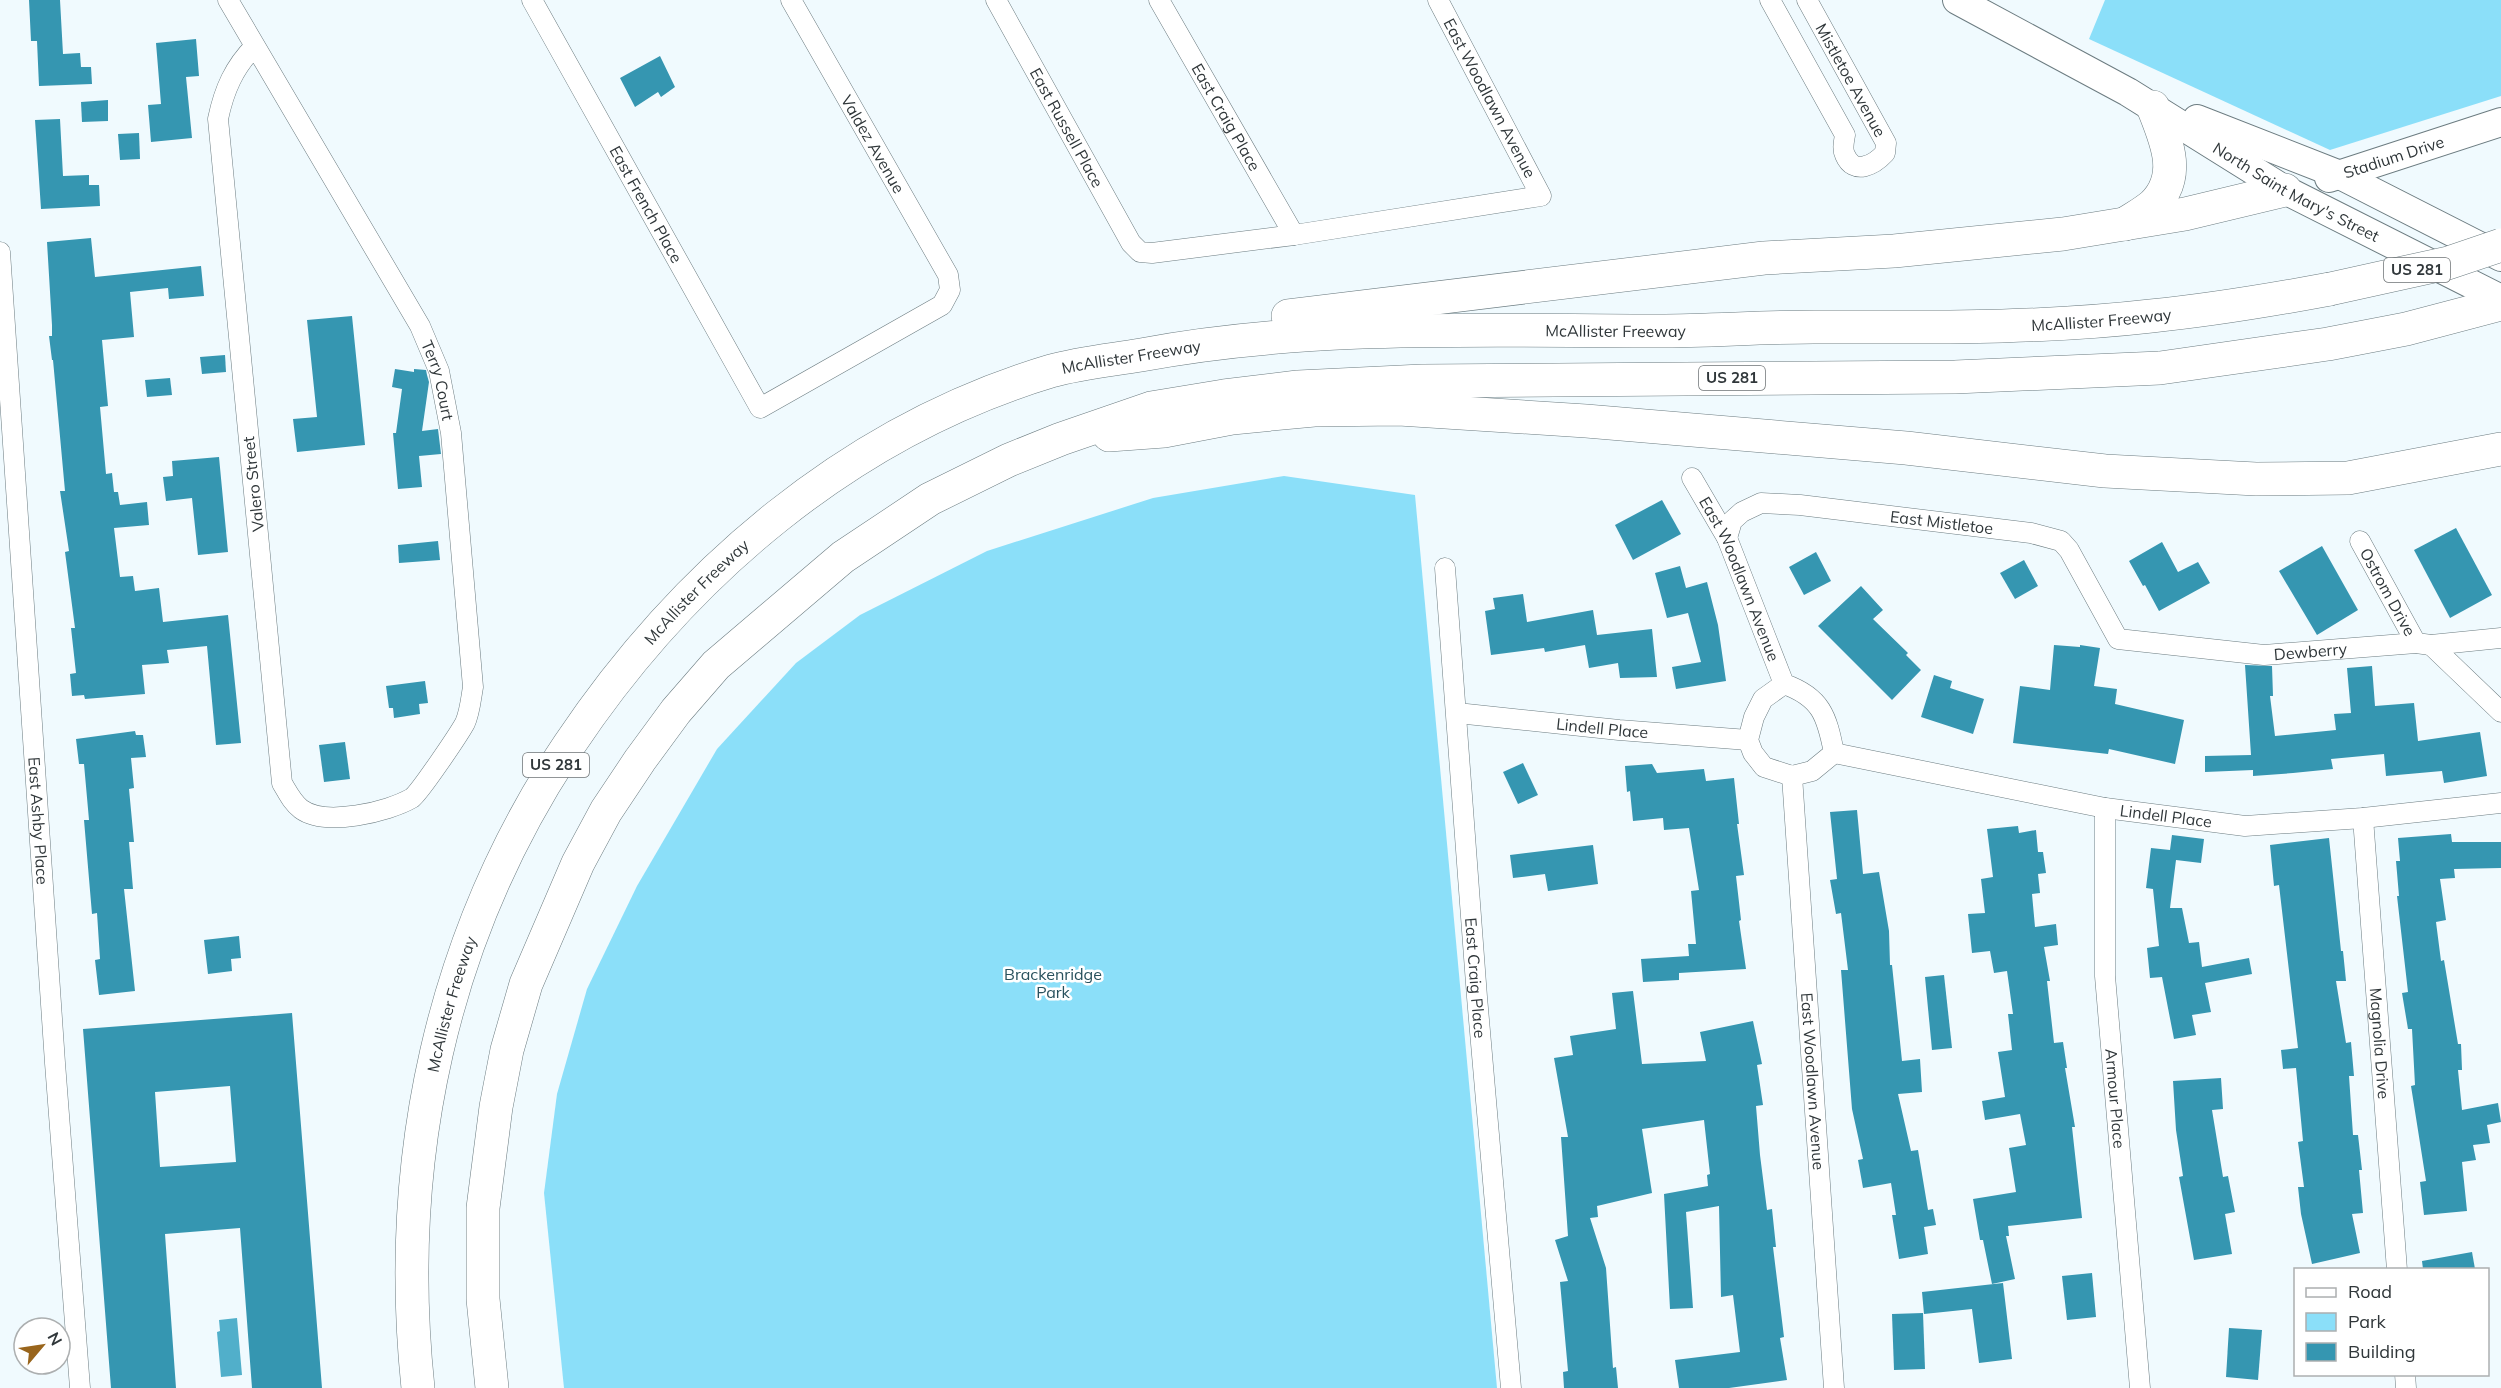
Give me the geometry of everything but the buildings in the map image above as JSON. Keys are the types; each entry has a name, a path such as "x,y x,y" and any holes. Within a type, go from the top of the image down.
{"highway":[{"path":"2124,225 2153,205 2164,189 2171,171 2169,150 2140,99"},
{"path":"1054,370 1144,340 1190,329 1244,321 1764,258 1894,251 2063,234 2185,214 2285,190"},
{"name":"McAllister Freeway","path":"418,1388 411,1293 417,1171 442,1023 462,957 486,896 544,782 604,693 685,598 723,562 779,516 861,456 954,407 1054,370 1188,346 1318,334 1470,329 1663,331 1804,327 1989,328 2146,317 2330,290 2448,262 2501,245"},
{"name":"US 281","path":"492,1388 483,1299 483,1208 496,1107 507,1050 526,984 578,863 606,811 676,711 716,665 843,557 930,499 1009,460 1060,439 1151,408 1224,396 1298,387 1422,381 1955,376 2160,368 2255,356 2406,329 2501,304"},
{"path":"1060,439 1164,431 1232,418 1314,410 1399,409 1586,421 1905,448 2105,471 2256,479 2348,477 2501,448"}],"main road":[{"name":"North Saint Mary's Street","path":"1957,0 2140,99 2285,190 2501,299"},
{"name":"North Saint Mary's Street","path":"2140,99 2340,175 2501,257"},
{"name":"Stadium Drive","path":"2285,190 2340,175 2501,122"}],"street":[{"name":"Terry Court","path":"228,0 420,326 432,350 444,391 451,433 473,687 465,722 414,797"},
{"name":"East French Place","path":"532,0 760,408 942,305 950,290"},
{"name":"Valdez Avenue","path":"791,0 948,275 950,290"},
{"name":"East Russell Place","path":"996,0 1131,243 1140,252 1294,235"},
{"name":"East Craig Place","path":"1159,0 1294,235"},
{"name":"East Woodlawn Avenue","path":"1294,235 1541,196 1438,0"},
{"name":"Mistletoe Avenue","path":"1770,0 1845,135 1844,153 1851,164 1863,168 1873,165 1885,153 1886,143 1807,0"},
{"name":"Valero Street","path":"255,46 240,61 224,92 218,118 282,783 292,800 303,811 318,816 354,816 380,812 414,797"},
{"name":"East Ashby Place","path":"0,252 55,1063 80,1388"},
{"name":"East Woodlawn Avenue","path":"1692,478 1727,538 1784,684"},
{"name":"East Mistletoe","path":"1727,538 1732,521 1742,512 1761,503 1800,505 2019,532 2061,541 2069,550 2118,639"},
{"name":"Ostrom Drive","path":"2360,541 2424,644 2501,712"},
{"name":"East Craig Place","path":"1445,568 1477,997 1511,1388"},
{"name":"Dewberry","path":"2118,639 2264,655 2501,638"},
{"name":"East Woodlawn Avenue","path":"1748,740 1754,717 1763,699 1784,684"},
{"name":"East Woodlawn Avenue","path":"1784,684 1802,690 1819,707 1829,728 1834,753"},
{"name":"Lindell Place","path":"1457,713 1619,730 1748,740"},
{"path":"1748,740 1753,753 1764,767 1792,776 1812,771 1834,753"},
{"name":"Lindell Place","path":"1834,753 2105,808 2245,826 2363,818 2501,803"},
{"name":"East Woodlawn Avenue","path":"1792,776 1834,1388"},
{"name":"Armour Place","path":"2105,808 2105,976 2140,1388"},
{"name":"Magnolia Drive","path":"2363,818 2397,1268"}],"green space":[{"path":"2105,0 2501,0 2501,96 2330,150 2089,39"},
{"name":"Brackenridge Park","path":"1284,476 1415,495 1497,1388 564,1388 544,1193 557,1094 587,989 637,886 717,749 796,663 860,615 987,551 1153,498"}],"shaded area":[{"path":"237,1318 242,1375 221,1377 217,1332 220,1331 219,1320"}]}
